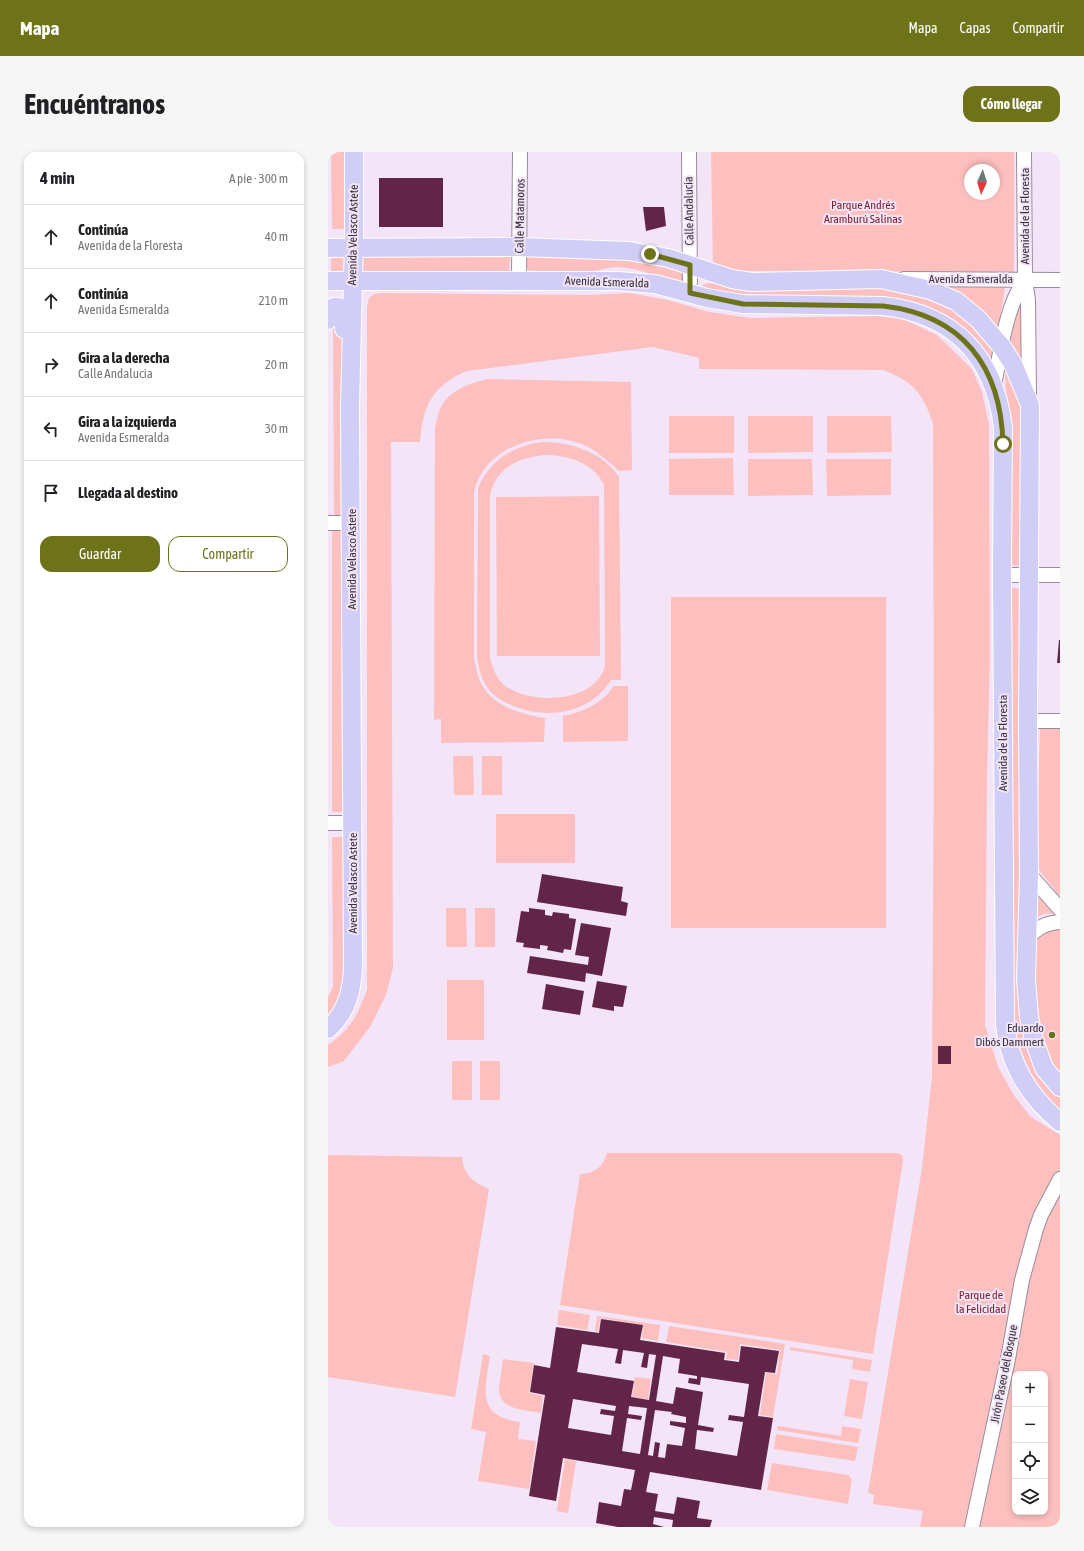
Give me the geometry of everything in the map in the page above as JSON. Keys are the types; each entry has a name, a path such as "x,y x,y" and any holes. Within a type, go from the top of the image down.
{"main road":[{"name":"Avenida Velasco Astete","path":"328,1030 337,1020 348,998 352,984 353,967 354,823 350,407 354,152"},
{"name":"Avenida Esmeralda","path":"328,248 519,247 629,251 656,256 690,265 732,279 751,282 881,279 930,290 956,301 978,319 1002,347"},
{"name":"Avenida Esmeralda","path":"328,281 638,282 655,284 743,304 883,306 900,308 919,313 944,324 970,347 986,370 994,386"},
{"path":"328,320 331,309 337,306 343,309 350,407"},
{"name":"Avenida de la Floresta","path":"1002,347 1012,364 1030,405 1028,575 1028,937 1026,978 1029,1017 1034,1040 1044,1068 1060,1087"},
{"name":"Avenida de la Floresta","path":"994,386 1001,412 1003,427 1002,575 1005,1025 1007,1042 1023,1081 1042,1107 1060,1122"}],"street":[{"name":"Calle Matamoros","path":"519,281 520,152"},
{"name":"Calle Andalucia","path":"689,152 690,293"},
{"name":"Avenida de la Floresta","path":"1024,152 1024,280 1028,300 1030,405"},
{"name":"Avenida Esmeralda","path":"881,279 1060,280"},
{"name":"Avenida de la Floresta","path":"994,386 1015,297 1024,280"},
{"path":"328,523 352,523"},
{"path":"1002,575 1060,575"},
{"path":"1028,721 1060,721"},
{"path":"328,823 354,823"},
{"path":"1028,874 1060,909"},
{"path":"1028,937 1043,925 1060,922"},
{"name":"Jirón Paseo del Bosque","path":"972,1527 1008,1359 1022,1280 1041,1215 1060,1179"}],"green space":[{"path":"331,152 348,152 348,229 332,229"},
{"name":"Parque Andrés Aramburú Salinas","path":"711,152 1014,152 1014,272 713,271"},
{"path":"531,252 636,257 679,269 683,272 682,280 679,284 641,271 617,267 587,273 532,275 526,264 527,258"},
{"path":"361,253 510,255 509,277 360,275"},
{"path":"331,256 346,256 346,273 331,273"},
{"path":"709,283 722,285 867,285 920,293 957,311 995,343 991,364 947,318 749,299 705,291 702,285"},
{"path":"938,286 1005,288 998,331"},
{"name":"Parque de la Felicidad","path":"382,293 588,295 629,293 668,300 709,312 750,318 878,316 903,319 937,335 972,369 982,392 989,425 990,650 987,779 985,1025 998,1067 1013,1094 1030,1116 1060,1135 1060,1527 920,1527 923,1511 873,1504 874,1495 868,1493 922,1168 932,1077 934,746 933,424 921,396 910,384 894,374 883,370 699,369 699,358 653,347 467,371 445,383 432,398 424,417 420,442 391,442 393,968 386,995 370,1027 344,1061 328,1067 328,1045 348,1027 356,1015 367,990 367,307 369,298 374,294"},
{"path":"1020,302 1022,302 1022,368 1006,347"},
{"path":"343,316 344,515 334,515 333,317"},
{"path":"1005,369 1017,387 1023,408 1020,566 1010,565"},
{"path":"487,379 631,382 632,470 619,471 597,453 582,444 549,438 532,440 516,445 501,453 489,464 480,477 474,493 474,660 478,676 485,690 499,703 516,711 545,718 544,742 441,743 441,719 434,720 435,428 442,405 452,394 472,383"},
{"path":"669,416 734,416 734,453 669,453"},
{"path":"748,416 813,416 813,452 748,453"},
{"path":"827,416 891,416 892,452 827,453"},
{"path":"553,442 575,446 604,461 619,477 621,680 611,680 603,691 593,700 582,706 556,713 529,711 509,704 496,696 490,691 482,678 477,654 478,488 489,470 503,456 531,444","holes":["553,455 570,458 586,465 599,477 604,485 605,668 595,683 584,690 572,695 557,698 543,698 515,691 504,685 497,676 490,658 490,496 497,478 509,466 534,456"]},
{"path":"733,458 734,495 669,495 669,459"},
{"path":"748,459 812,459 813,495 748,496"},
{"path":"826,459 891,459 891,495 827,496"},
{"path":"599,496 600,656 497,656 496,497"},
{"path":"332,530 348,530 349,812 332,812"},
{"path":"1010,588 1024,589 1021,986 1060,1094 1060,1112 1040,1094 1022,1067 1010,1027"},
{"path":"671,597 886,597 886,928 671,928"},
{"path":"614,686 628,686 628,741 563,742 563,716 592,706 604,697"},
{"path":"1040,726 1060,726 1060,897 1036,866"},
{"path":"453,756 473,756 474,795 454,795"},
{"path":"482,756 502,756 502,795 482,795"},
{"path":"496,814 575,814 575,863 496,863"},
{"path":"332,837 349,837 343,995 328,1019 328,997 333,987"},
{"path":"1033,886 1060,916 1045,914 1039,916 1032,922"},
{"path":"446,908 466,908 467,947 446,947"},
{"path":"475,908 495,908 495,947 475,947"},
{"path":"1060,926 1060,1074 1045,1045 1041,1029 1036,993 1035,942 1038,934"},
{"path":"447,980 484,980 484,1040 447,1040"},
{"path":"452,1061 472,1061 472,1100 452,1100"},
{"path":"480,1061 500,1061 500,1100 480,1100"},
{"path":"607,1153 897,1153 902,1155 903,1160 873,1354 560,1305 580,1174 590,1173 597,1169 603,1162"},
{"path":"328,1155 462,1157 467,1173 470,1177 474,1181 489,1189 455,1397 328,1377"},
{"path":"559,1310 590,1315 587,1330 557,1325"},
{"path":"597,1316 660,1325 658,1341 642,1338 643,1325 600,1318 598,1332 595,1331"},
{"path":"669,1326 785,1344 773,1417 760,1415 766,1373 777,1374 780,1350 740,1344 738,1360 726,1359 727,1352 666,1342"},
{"path":"790,1347 872,1360 870,1372 852,1369 853,1360 790,1350"},
{"path":"483,1354 490,1356 486,1390 487,1400 490,1407 496,1414 506,1419 520,1422 518,1439 536,1441 529,1489 478,1481 486,1432 471,1429"},
{"path":"503,1359 534,1363 529,1393 543,1396 541,1413 520,1410 503,1401 499,1388"},
{"path":"635,1377 651,1379 648,1399 632,1397"},
{"path":"850,1379 868,1382 862,1419 844,1416"},
{"path":"778,1426 841,1436 842,1426 861,1429 858,1443 777,1430"},
{"path":"776,1434 858,1447 855,1461 774,1449"},
{"path":"565,1459 576,1461 568,1513 557,1511"},
{"path":"772,1463 848,1475 852,1479 848,1504 767,1490"}],"building":[{"path":"379,178 443,178 443,227 379,227"},
{"path":"643,207 664,207 666,226 646,231"},
{"path":"1059,640 1060,663 1057,663"},
{"path":"542,874 623,887 621,901 628,903 626,916 537,902"},
{"path":"529,908 545,910 545,915 552,916 553,912 569,914 569,918 576,919 571,950 564,949 563,953 547,950 548,946 540,945 540,949 523,947 524,943 516,942 521,911 529,912"},
{"path":"581,923 611,928 602,976 586,973 585,982 527,973 530,956 588,965 589,957 575,955"},
{"path":"597,981 627,986 623,1007 614,1006 614,1011 592,1007"},
{"path":"546,984 584,991 580,1015 542,1009"},
{"path":"938,1046 951,1046 951,1064 938,1064"},
{"path":"601,1319 643,1325 640,1340 725,1353 724,1360 739,1362 741,1346 779,1351 775,1373 765,1372 758,1416 773,1418 761,1490 650,1472 646,1492 658,1494 655,1511 674,1514 677,1497 700,1501 697,1518 712,1520 710,1527 672,1527 673,1520 654,1517 653,1524 664,1527 618,1527 596,1523 599,1502 621,1506 624,1489 631,1490 635,1470 563,1458 556,1501 529,1496 545,1395 530,1392 534,1365 550,1368 556,1327 599,1333","holes":["582,1344 618,1349 615,1363 621,1364 623,1350 644,1353 641,1367 647,1368 649,1354 656,1355 649,1400 631,1397 634,1381 577,1372","663,1356 680,1359 678,1373 697,1376 697,1379 689,1378 688,1383 700,1385 701,1377 749,1384 744,1417 729,1415 728,1420 743,1422 737,1456 695,1449 697,1430 713,1432 714,1428 698,1425 703,1392 676,1387 673,1404 656,1401","573,1399 616,1406 615,1411 601,1409 600,1414 614,1416 611,1435 568,1428","629,1406 647,1408 640,1454 622,1451 627,1418 641,1420 642,1416 628,1414","655,1410 672,1412 671,1414 686,1417 686,1423 670,1421 670,1425 685,1428 682,1446 667,1444 665,1458 658,1457 660,1443 655,1442 653,1456 648,1455"]}],"place":[{"name":"Eduardo Dibós Dammert","path":"1052,1035"}],"route":[{"path":"650,254 690,265 690,293 708,298 743,304 762,305 883,306 900,308 919,313 944,324 970,347 986,370 996,392 1001,412 1003,444"}]}
